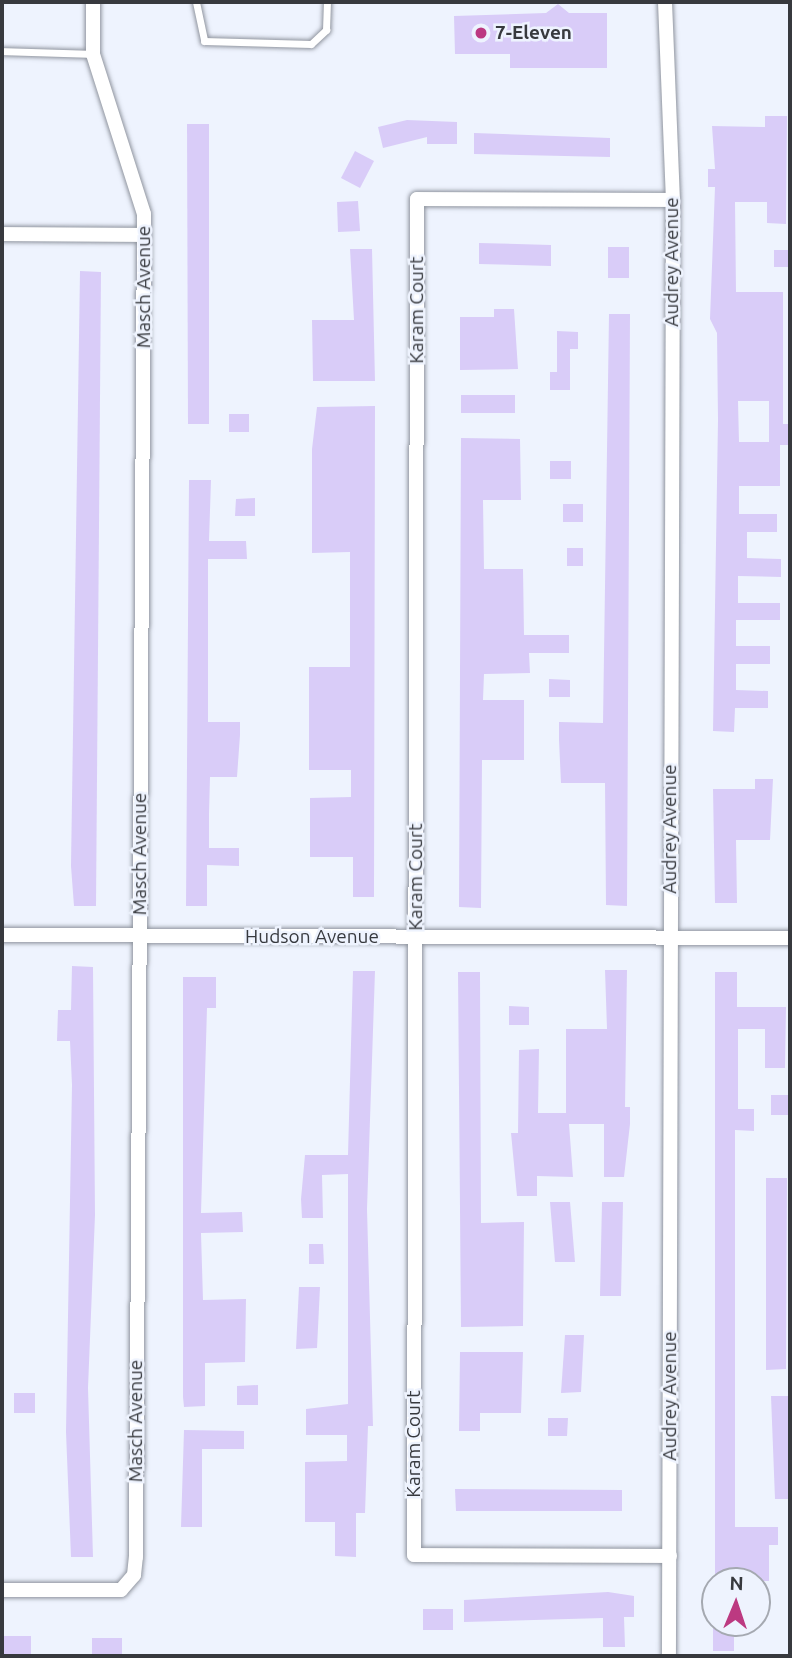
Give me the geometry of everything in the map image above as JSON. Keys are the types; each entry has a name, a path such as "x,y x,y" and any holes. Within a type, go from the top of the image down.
{"street":[{"name":"Masch Avenue","path":"2,1590 115,1591 134,1575 144,234 142,199 93,54 93,2"},
{"name":"Audrey Avenue","path":"664,2 673,200 669,1656"},
{"name":"Karam Court","path":"670,1556 414,1555 418,199 673,200"},
{"path":"2,234 144,234"},
{"name":"Hudson Avenue","path":"2,935 790,938"}],"lane":[{"path":"196,2 196,22 204,41 311,44 326,30 327,2"},
{"path":"2,51 93,54"}],"building":[{"path":"558,4 569,13 607,13 607,68 510,68 510,54 455,54 454,16 546,13"},
{"path":"765,116 787,116 786,224 767,223 767,202 735,202 736,292 783,292 783,424 790,424 790,445 780,445 780,486 739,486 739,514 777,514 777,532 747,532 747,558 781,559 781,577 738,576 738,603 780,603 780,620 736,620 736,646 770,646 770,664 736,664 736,690 768,691 768,708 735,708 734,732 713,731 718,420 717,333 710,319 715,187 708,187 708,169 715,169 712,126 765,127","holes":["738,401 769,401 769,442 739,442"]},
{"path":"407,120 457,122 457,144 427,144 427,137 383,148 378,127"},
{"path":"187,124 209,124 209,424 188,424"},
{"path":"474,133 610,138 610,157 474,154"},
{"path":"355,151 374,161 360,188 341,178"},
{"path":"358,201 360,231 338,232 337,202"},
{"path":"479,243 551,245 551,266 479,264"},
{"path":"608,247 629,247 629,278 608,278"},
{"path":"350,249 372,249 375,381 313,381 312,320 354,320"},
{"path":"774,250 790,250 790,267 774,267"},
{"path":"80,271 101,272 96,906 74,906 71,866"},
{"path":"494,309 514,309 518,369 460,370 460,317 494,317"},
{"path":"609,314 630,314 627,906 606,905 605,783 561,783 559,740 559,722 603,723"},
{"path":"557,331 578,332 578,349 570,349 570,390 550,390 550,372 557,372"},
{"path":"461,395 515,395 515,413 461,413"},
{"path":"375,406 374,897 353,897 353,857 310,857 310,798 351,797 351,770 309,770 309,667 350,667 350,552 312,553 312,449 317,407"},
{"path":"229,414 249,414 249,432 229,432"},
{"path":"461,438 520,439 521,500 483,500 484,569 523,569 524,635 569,635 569,653 529,653 530,673 484,674 483,700 524,700 524,760 482,760 481,908 459,907"},
{"path":"550,461 571,461 571,479 550,479"},
{"path":"189,480 211,480 209,541 246,541 247,559 208,559 208,722 240,722 240,735 237,777 210,777 209,814 209,848 239,848 239,866 207,865 207,906 186,906"},
{"path":"255,498 255,516 235,516 236,499"},
{"path":"563,504 583,504 583,522 563,522"},
{"path":"567,548 583,548 583,566 567,566"},
{"path":"549,679 570,680 570,697 549,697"},
{"path":"755,779 773,779 770,840 736,840 737,903 715,903 713,789 755,789"},
{"path":"72,966 93,967 95,1215 88,1388 93,1557 71,1557 66,1432 72,1085 70,1041 57,1041 58,1010 71,1010"},
{"path":"605,970 627,970 625,1107 630,1107 630,1124 624,1177 604,1177 604,1124 569,1124 573,1177 537,1176 537,1196 517,1196 511,1133 518,1133 519,1050 539,1049 538,1113 566,1113 566,1029 607,1029"},
{"path":"353,971 375,971 367,1209 373,1426 368,1426 365,1513 356,1513 356,1557 335,1556 335,1522 305,1522 305,1462 347,1461 347,1435 306,1435 306,1409 348,1404 348,1174 322,1175 323,1218 302,1218 301,1199 305,1155 348,1155"},
{"path":"458,972 480,972 481,1223 524,1222 523,1326 461,1327"},
{"path":"715,972 737,972 737,1007 786,1007 785,1068 765,1068 765,1029 738,1029 738,1109 754,1109 754,1131 735,1130 735,1527 778,1527 778,1545 769,1545 769,1567 715,1567"},
{"path":"183,977 216,977 216,1008 207,1008 201,1213 242,1212 243,1232 201,1233 203,1300 246,1299 245,1362 205,1363 205,1406 184,1407 183,1397"},
{"path":"509,1006 529,1007 529,1025 509,1025"},
{"path":"771,1095 790,1095 790,1115 771,1115"},
{"path":"766,1178 787,1178 786,1369 766,1370"},
{"path":"550,1202 570,1202 575,1262 555,1262"},
{"path":"602,1202 623,1202 621,1296 600,1296"},
{"path":"309,1244 323,1244 324,1264 309,1264"},
{"path":"299,1287 320,1287 317,1348 296,1349"},
{"path":"565,1335 584,1335 581,1392 561,1393"},
{"path":"460,1352 523,1352 521,1413 480,1413 480,1431 459,1431"},
{"path":"258,1385 258,1405 237,1405 237,1386"},
{"path":"14,1393 35,1393 35,1413 14,1413"},
{"path":"771,1396 790,1396 790,1499 775,1499"},
{"path":"548,1418 568,1418 567,1436 548,1436"},
{"path":"184,1430 244,1431 244,1449 202,1449 202,1527 181,1527"},
{"path":"455,1489 622,1490 622,1511 456,1511"},
{"path":"608,1592 634,1596 634,1617 624,1617 625,1647 603,1647 603,1618 464,1622 464,1600"},
{"path":"423,1609 453,1609 453,1630 423,1630"},
{"path":"2,1636 31,1636 31,1656 2,1656"},
{"path":"713,1637 734,1637 734,1651 713,1651"},
{"path":"92,1638 122,1638 122,1656 92,1656"}],"place":[{"name":"7-Eleven","path":"481,33"}]}
